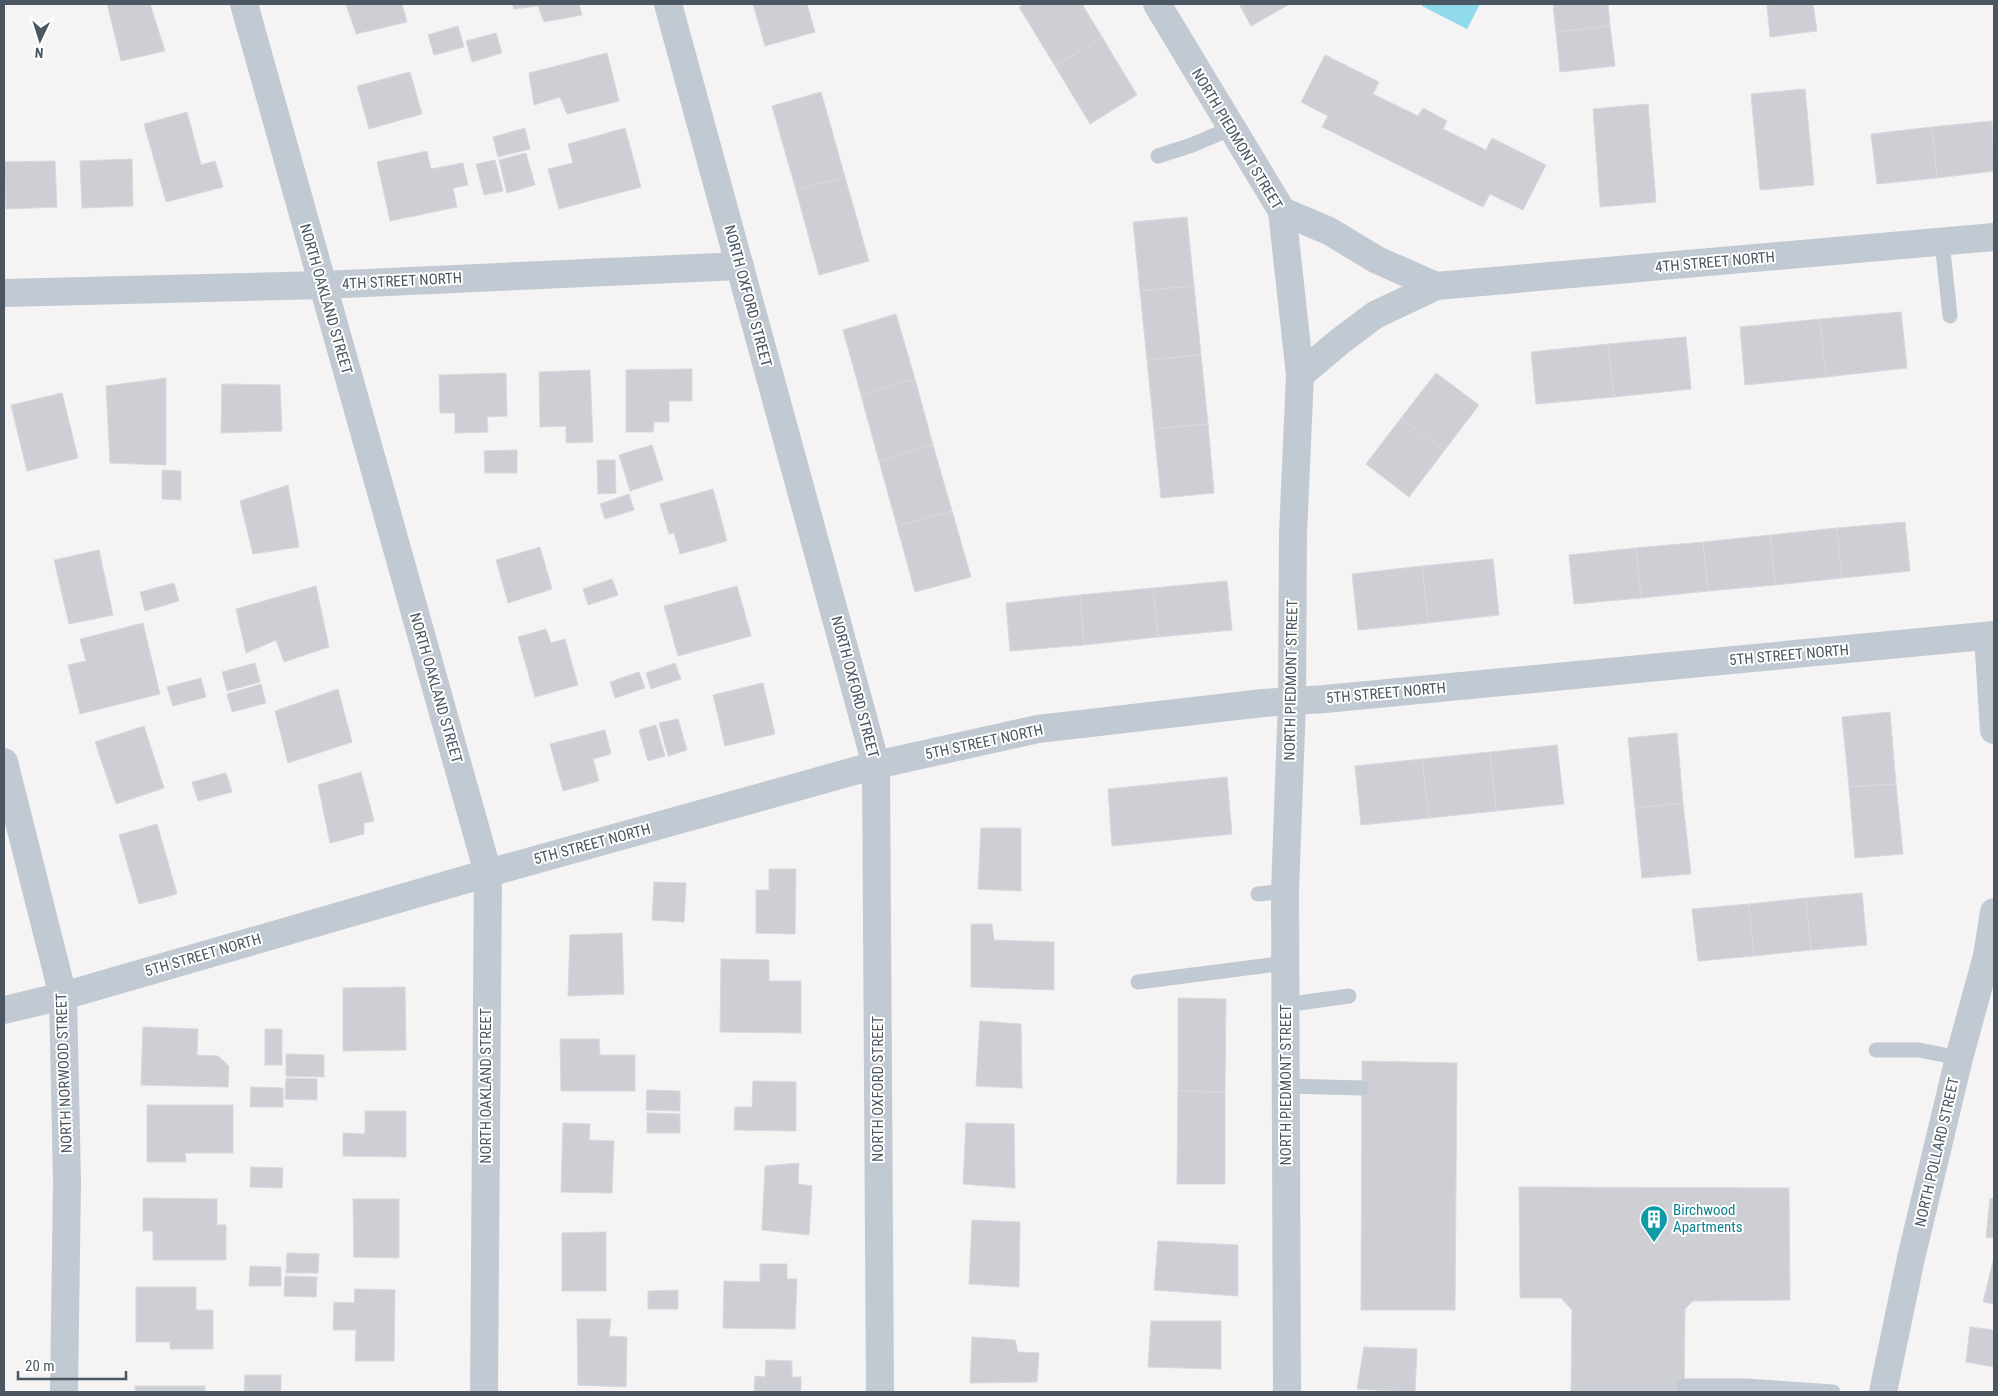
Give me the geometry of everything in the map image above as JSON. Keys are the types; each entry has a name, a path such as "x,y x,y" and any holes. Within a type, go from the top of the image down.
{"street":[{"name":"NORTH OAKLAND STREET","path":"244,4 488,872 484,1392"},
{"name":"NORTH OXFORD STREET","path":"668,4 876,765 880,1392"},
{"name":"NORTH PIEDMONT STREET","path":"1157,4 1282,211 1300,375 1293,534 1292,702 1285,891 1287,1392"},
{"name":"4TH STREET NORTH","path":"1282,211 1329,231 1377,260 1436,286"},
{"name":"4TH STREET NORTH","path":"1300,375 1375,314 1436,286 1994,238"},
{"name":"4TH STREET NORTH","path":"4,293 322,285 740,266"},
{"name":"5TH STREET NORTH","path":"4,1010 63,996 488,872 876,765 1038,730 1263,703 1292,702 1991,636"},
{"path":"1991,636 1994,730"},
{"name":"NORTH NORWOOD STREET","path":"4,762 63,996 67,1181 64,1392"},
{"name":"NORTH POLLARD STREET","path":"1884,1392 1911,1258 1959,1058 1991,957 1994,912"}],"lane":[{"path":"1158,156 1192,145 1232,128"},
{"path":"1942,242 1950,316"},
{"path":"1258,894 1285,891"},
{"path":"1138,982 1286,962"},
{"path":"1285,1005 1349,996"},
{"path":"1876,1050 1919,1050 1959,1058"},
{"path":"1286,1086 1362,1088"},
{"path":"1684,1386 1746,1386 1833,1392"}],"water":[{"path":"1423,4 1480,4 1467,29 1422,6"}],"building":[{"path":"107,4 150,4 165,51 121,61"},
{"path":"346,4 402,4 407,22 356,34"},
{"path":"512,4 579,4 582,15 544,22 538,6 514,9"},
{"path":"753,4 807,4 815,32 765,46"},
{"path":"1025,4 1082,4 1102,37 1055,66 1019,7"},
{"path":"1239,4 1290,4 1251,26"},
{"path":"1553,4 1608,4 1610,26 1556,32"},
{"path":"1813,4 1817,31 1770,37 1767,5"},
{"path":"458,26 464,47 434,55 428,35"},
{"path":"1610,26 1615,66 1560,72 1556,32"},
{"path":"496,33 502,53 472,62 466,41"},
{"path":"1102,37 1137,95 1090,124 1055,66"},
{"path":"607,53 619,101 567,114 560,97 534,105 529,73"},
{"path":"1325,55 1379,82 1373,94 1418,116 1423,108 1447,121 1443,129 1486,150 1492,138 1546,165 1523,210 1490,194 1483,207 1322,127 1328,116 1301,102"},
{"path":"410,72 422,114 369,129 357,86"},
{"path":"1805,89 1814,185 1760,190 1751,94"},
{"path":"821,92 845,177 796,190 772,106"},
{"path":"1648,104 1656,202 1600,207 1593,109"},
{"path":"187,112 201,165 215,161 223,187 166,202 144,124"},
{"path":"1992,121 1994,171 1937,178 1932,127"},
{"path":"1932,127 1937,178 1877,184 1871,134"},
{"path":"525,128 530,149 498,157 493,137"},
{"path":"625,128 641,187 559,209 548,169 573,163 568,144"},
{"path":"427,151 431,169 463,163 468,185 453,188 457,207 390,221 377,162"},
{"path":"526,153 535,185 507,193 499,160"},
{"path":"132,159 133,206 82,208 80,161"},
{"path":"495,160 503,191 484,195 476,164"},
{"path":"55,161 57,207 6,209 4,162"},
{"path":"845,177 869,261 819,275 796,190"},
{"path":"1187,217 1194,286 1140,291 1133,222"},
{"path":"1194,286 1201,355 1147,360 1140,291"},
{"path":"1901,312 1907,368 1826,377 1820,319"},
{"path":"896,314 915,379 861,395 843,330"},
{"path":"1820,319 1826,377 1745,385 1740,327"},
{"path":"1686,337 1691,389 1614,397 1608,344"},
{"path":"1608,344 1614,397 1536,404 1531,352"},
{"path":"1201,355 1208,424 1154,429 1147,360"},
{"path":"692,369 692,401 669,401 669,422 654,422 653,432 626,432 626,370"},
{"path":"590,370 593,442 566,443 566,426 540,427 539,372"},
{"path":"506,373 507,416 487,417 488,432 455,433 455,413 440,413 439,375"},
{"path":"1436,373 1479,405 1444,451 1401,418"},
{"path":"166,378 166,465 110,463 106,386"},
{"path":"915,379 933,445 879,461 861,395"},
{"path":"222,384 280,385 282,431 221,433"},
{"path":"62,393 78,458 27,471 11,405"},
{"path":"1401,418 1444,451 1409,497 1366,464"},
{"path":"1208,424 1214,493 1161,498 1154,429"},
{"path":"652,445 663,480 630,491 619,455"},
{"path":"933,445 952,511 897,526 879,461"},
{"path":"517,450 517,473 485,473 484,451"},
{"path":"597,460 615,460 616,493 598,494"},
{"path":"162,470 181,471 181,500 162,499"},
{"path":"288,485 299,547 253,554 240,501"},
{"path":"713,489 727,541 680,554 674,533 669,534 660,504"},
{"path":"629,494 634,510 605,519 600,504"},
{"path":"952,511 971,577 915,592 897,526"},
{"path":"1905,522 1910,571 1842,578 1837,528"},
{"path":"1837,528 1842,578 1775,585 1770,535"},
{"path":"1770,535 1775,585 1708,591 1703,542"},
{"path":"1703,542 1708,591 1641,598 1636,548"},
{"path":"540,547 552,589 508,603 496,560"},
{"path":"1636,548 1641,598 1574,604 1569,555"},
{"path":"99,550 113,615 69,624 54,560"},
{"path":"1493,559 1499,615 1428,623 1422,566"},
{"path":"1422,566 1428,623 1358,630 1352,574"},
{"path":"612,579 618,595 588,605 583,589"},
{"path":"1227,581 1232,630 1158,637 1153,588"},
{"path":"174,583 179,601 145,611 140,592"},
{"path":"316,586 329,647 284,662 276,640 246,653 236,609"},
{"path":"737,586 751,636 678,656 664,606"},
{"path":"1153,588 1158,637 1084,645 1080,595"},
{"path":"1080,595 1084,645 1010,651 1006,603"},
{"path":"143,623 160,694 80,714 68,665 86,661 80,639"},
{"path":"546,629 551,643 565,639 578,685 535,697 518,637"},
{"path":"255,663 260,682 227,691 222,672"},
{"path":"675,663 681,679 651,689 646,673"},
{"path":"639,672 645,688 615,698 610,682"},
{"path":"201,678 206,697 173,706 167,687"},
{"path":"763,683 775,734 725,746 713,695"},
{"path":"261,684 266,703 232,712 227,694"},
{"path":"338,689 352,742 288,763 275,711"},
{"path":"1890,712 1896,784 1849,787 1842,717"},
{"path":"678,719 687,750 668,756 659,723"},
{"path":"656,725 665,756 648,761 639,730"},
{"path":"144,726 164,788 116,804 95,742"},
{"path":"605,730 611,754 593,759 599,781 563,791 550,744"},
{"path":"1677,733 1683,803 1635,808 1628,738"},
{"path":"1557,745 1564,804 1496,811 1490,752"},
{"path":"1490,752 1496,811 1429,818 1422,759"},
{"path":"1422,759 1429,818 1361,825 1355,766"},
{"path":"361,772 374,821 364,823 364,834 330,843 318,785"},
{"path":"226,773 232,792 198,801 192,782"},
{"path":"1227,777 1232,834 1112,846 1108,789"},
{"path":"1896,784 1903,854 1855,858 1849,787"},
{"path":"1683,803 1691,874 1642,878 1635,808"},
{"path":"157,824 177,894 139,904 119,835"},
{"path":"981,828 1021,828 1021,891 978,889"},
{"path":"769,869 796,869 795,934 756,933 756,890 769,890"},
{"path":"654,882 686,883 684,922 652,920"},
{"path":"1862,893 1867,945 1811,950 1806,898"},
{"path":"1806,898 1811,950 1754,956 1749,904"},
{"path":"1749,904 1754,956 1698,961 1692,909"},
{"path":"971,924 992,924 994,940 1054,942 1054,990 971,987"},
{"path":"622,933 624,994 568,996 570,935"},
{"path":"721,959 769,960 769,981 801,981 801,1033 720,1032"},
{"path":"405,987 406,1050 343,1051 343,988"},
{"path":"1178,998 1226,999 1225,1092 1178,1091"},
{"path":"980,1021 1021,1024 1022,1088 976,1086"},
{"path":"143,1027 198,1029 197,1055 218,1056 229,1066 228,1087 141,1085"},
{"path":"265,1029 282,1029 282,1065 265,1065"},
{"path":"560,1039 599,1039 600,1055 635,1055 635,1091 561,1091"},
{"path":"286,1054 324,1055 324,1077 286,1076"},
{"path":"1362,1061 1457,1063 1455,1310 1361,1310"},
{"path":"286,1078 317,1079 317,1100 285,1099"},
{"path":"753,1081 796,1082 796,1131 734,1130 735,1107 752,1107"},
{"path":"251,1087 283,1088 283,1107 250,1107"},
{"path":"647,1090 680,1091 680,1111 646,1110"},
{"path":"1178,1091 1225,1092 1225,1184 1177,1184"},
{"path":"147,1105 233,1105 233,1153 185,1153 186,1162 147,1162"},
{"path":"365,1111 406,1111 406,1157 343,1156 343,1133 365,1134"},
{"path":"647,1113 680,1114 680,1133 647,1133"},
{"path":"563,1123 590,1124 589,1140 614,1141 612,1193 561,1192"},
{"path":"966,1123 1014,1124 1015,1188 963,1184"},
{"path":"799,1163 798,1184 812,1186 809,1235 762,1230 765,1166"},
{"path":"251,1167 283,1168 282,1188 250,1187"},
{"name":"Birchwood Apartments","path":"1519,1187 1789,1188 1790,1300 1693,1301 1685,1309 1684,1392 1571,1392 1572,1310 1561,1298 1520,1298"},
{"path":"143,1198 217,1199 217,1225 226,1225 226,1260 153,1260 153,1231 143,1231"},
{"path":"1990,1198 1994,1199 1994,1238 1986,1237"},
{"path":"353,1199 399,1199 399,1258 354,1257"},
{"path":"972,1220 1020,1222 1019,1287 969,1284"},
{"path":"606,1232 606,1291 562,1291 562,1233"},
{"path":"1158,1241 1238,1245 1238,1296 1154,1290"},
{"path":"287,1253 319,1254 318,1273 286,1273"},
{"path":"1994,1261 1994,1304 1983,1302"},
{"path":"760,1264 787,1264 787,1279 797,1279 795,1329 723,1328 724,1281 760,1282"},
{"path":"250,1266 281,1267 281,1286 249,1286"},
{"path":"285,1276 317,1277 316,1297 284,1296"},
{"path":"136,1287 196,1287 196,1310 213,1310 213,1349 170,1349 170,1342 136,1342"},
{"path":"355,1289 395,1290 394,1361 355,1361 356,1330 333,1330 334,1302 354,1303"},
{"path":"678,1290 678,1309 648,1309 648,1291"},
{"path":"577,1319 611,1319 609,1336 627,1337 626,1387 578,1385"},
{"path":"1151,1321 1221,1321 1221,1369 1148,1367"},
{"path":"1970,1327 1994,1330 1994,1367 1966,1362"},
{"path":"972,1337 1015,1340 1018,1352 1039,1353 1037,1382 970,1383"},
{"path":"1364,1347 1417,1349 1415,1392 1357,1389"},
{"path":"766,1360 792,1361 792,1377 801,1377 801,1392 754,1392 755,1376 765,1377"},
{"path":"245,1375 281,1375 281,1392 244,1392"},
{"path":"135,1386 205,1386 205,1392 135,1392"}],"place":[{"name":"Birchwood Apartments","path":"1654,1243"}]}
